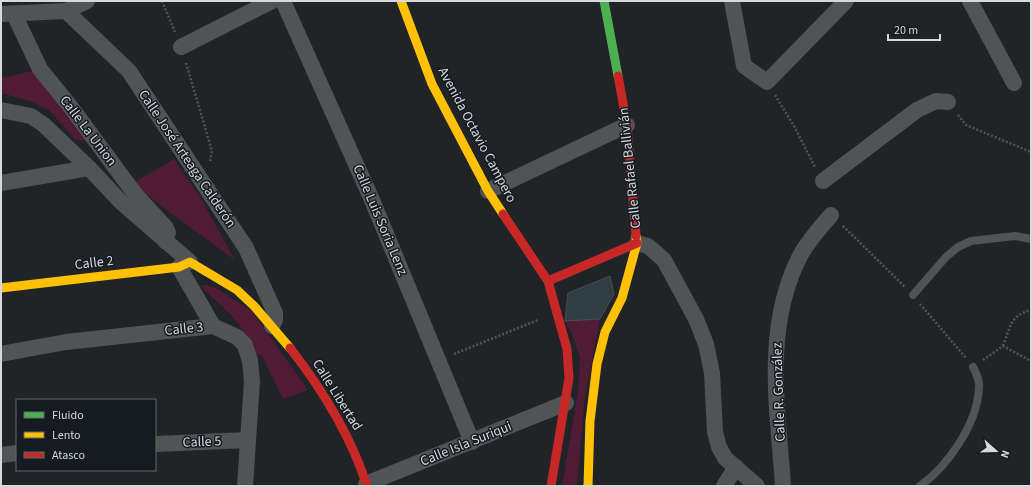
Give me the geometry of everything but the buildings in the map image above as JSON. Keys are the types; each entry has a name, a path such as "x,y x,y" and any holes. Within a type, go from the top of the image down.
{"street":[{"path":"7,14 66,12 87,1"},
{"path":"181,47 272,1"},
{"name":"Calle Luis Soria Lenz","path":"283,1 372,200 472,442"},
{"name":"Avenida Octavio Campero","path":"401,1 432,84 488,190 548,281 567,349 569,378 566,403 550,486"},
{"name":"Calle Rafael Ballivián","path":"604,1 627,125 638,243 648,246 664,260 696,319 706,344 712,373 715,432 719,447 725,458 757,486"},
{"path":"732,1 744,66 768,82 846,1"},
{"path":"970,1 1014,83"},
{"name":"Calle José Arteaga Calderón","path":"66,12 129,71 208,189 246,248 275,313 275,320 272,326"},
{"name":"Calle La Union","path":"7,14 40,69 70,106 135,194 166,228 168,233 165,240"},
{"path":"823,182 917,110 936,101 948,102"},
{"path":"1,110 19,112 30,116 44,125 89,168 120,202 165,240 184,265 213,326"},
{"path":"488,190 627,125"},
{"path":"1,183 89,168"},
{"name":"Calle R. González","path":"783,486 775,352 781,306 785,292 800,256 831,215"},
{"path":"548,281 638,243"},
{"path":"588,486 590,421 597,364 605,332 622,298 638,243"},
{"path":"184,265 236,290 272,326"},
{"name":"Calle 2","path":"1,288 184,265"},
{"name":"Calle 3","path":"1,354 66,342 213,326 237,337 245,345 250,361 252,381 245,486"},
{"name":"Calle Libertad","path":"272,326 294,353 342,427 367,485"},
{"name":"Calle Isla Suriqui","path":"367,485 566,403"},
{"name":"Calle 5","path":"156,444 248,440"},
{"path":"1,454 16,453"},
{"path":"724,486 736,467"}],"lane":[{"path":"913,295 946,257 958,247 971,241 1015,236 1031,239"},
{"path":"920,486 946,464 968,426 979,388 979,379 973,367"}],"path":[{"path":"162,1 181,47 212,151"},
{"path":"768,82 794,126 823,182"},
{"path":"948,102 966,125 1031,152"},
{"path":"973,367 1003,346 1015,317 1020,313 1031,310"},
{"path":"439,360 557,312"},
{"path":"1003,346 1031,361"}],"shaded area":[{"path":"33,71 91,142 75,139 49,110 30,101 1,93 1,78"},
{"path":"174,159 200,197 235,260 168,211 133,183"},
{"path":"207,285 216,288 251,310 308,390 283,399 261,354 251,356 245,334 239,325 225,308 200,286"},
{"path":"600,319 584,405 577,486 562,486 578,392 580,358 573,336 565,321"}],"traffic: fast":[{"path":"604,1 618,76"}],"traffic: slow":[{"path":"401,1 432,84 488,191 503,214"},
{"path":"588,486 590,421 597,364 605,332 622,298 637,243 636,236"},
{"path":"1,288 179,267 190,262 237,290 254,306 290,348"}],"traffic: jam":[{"path":"618,76 627,125 636,236"},
{"path":"503,214 548,281 567,349 569,378 551,486"},
{"path":"548,281 637,243"},
{"path":"290,348 324,396 344,431 353,449 367,486"}]}
